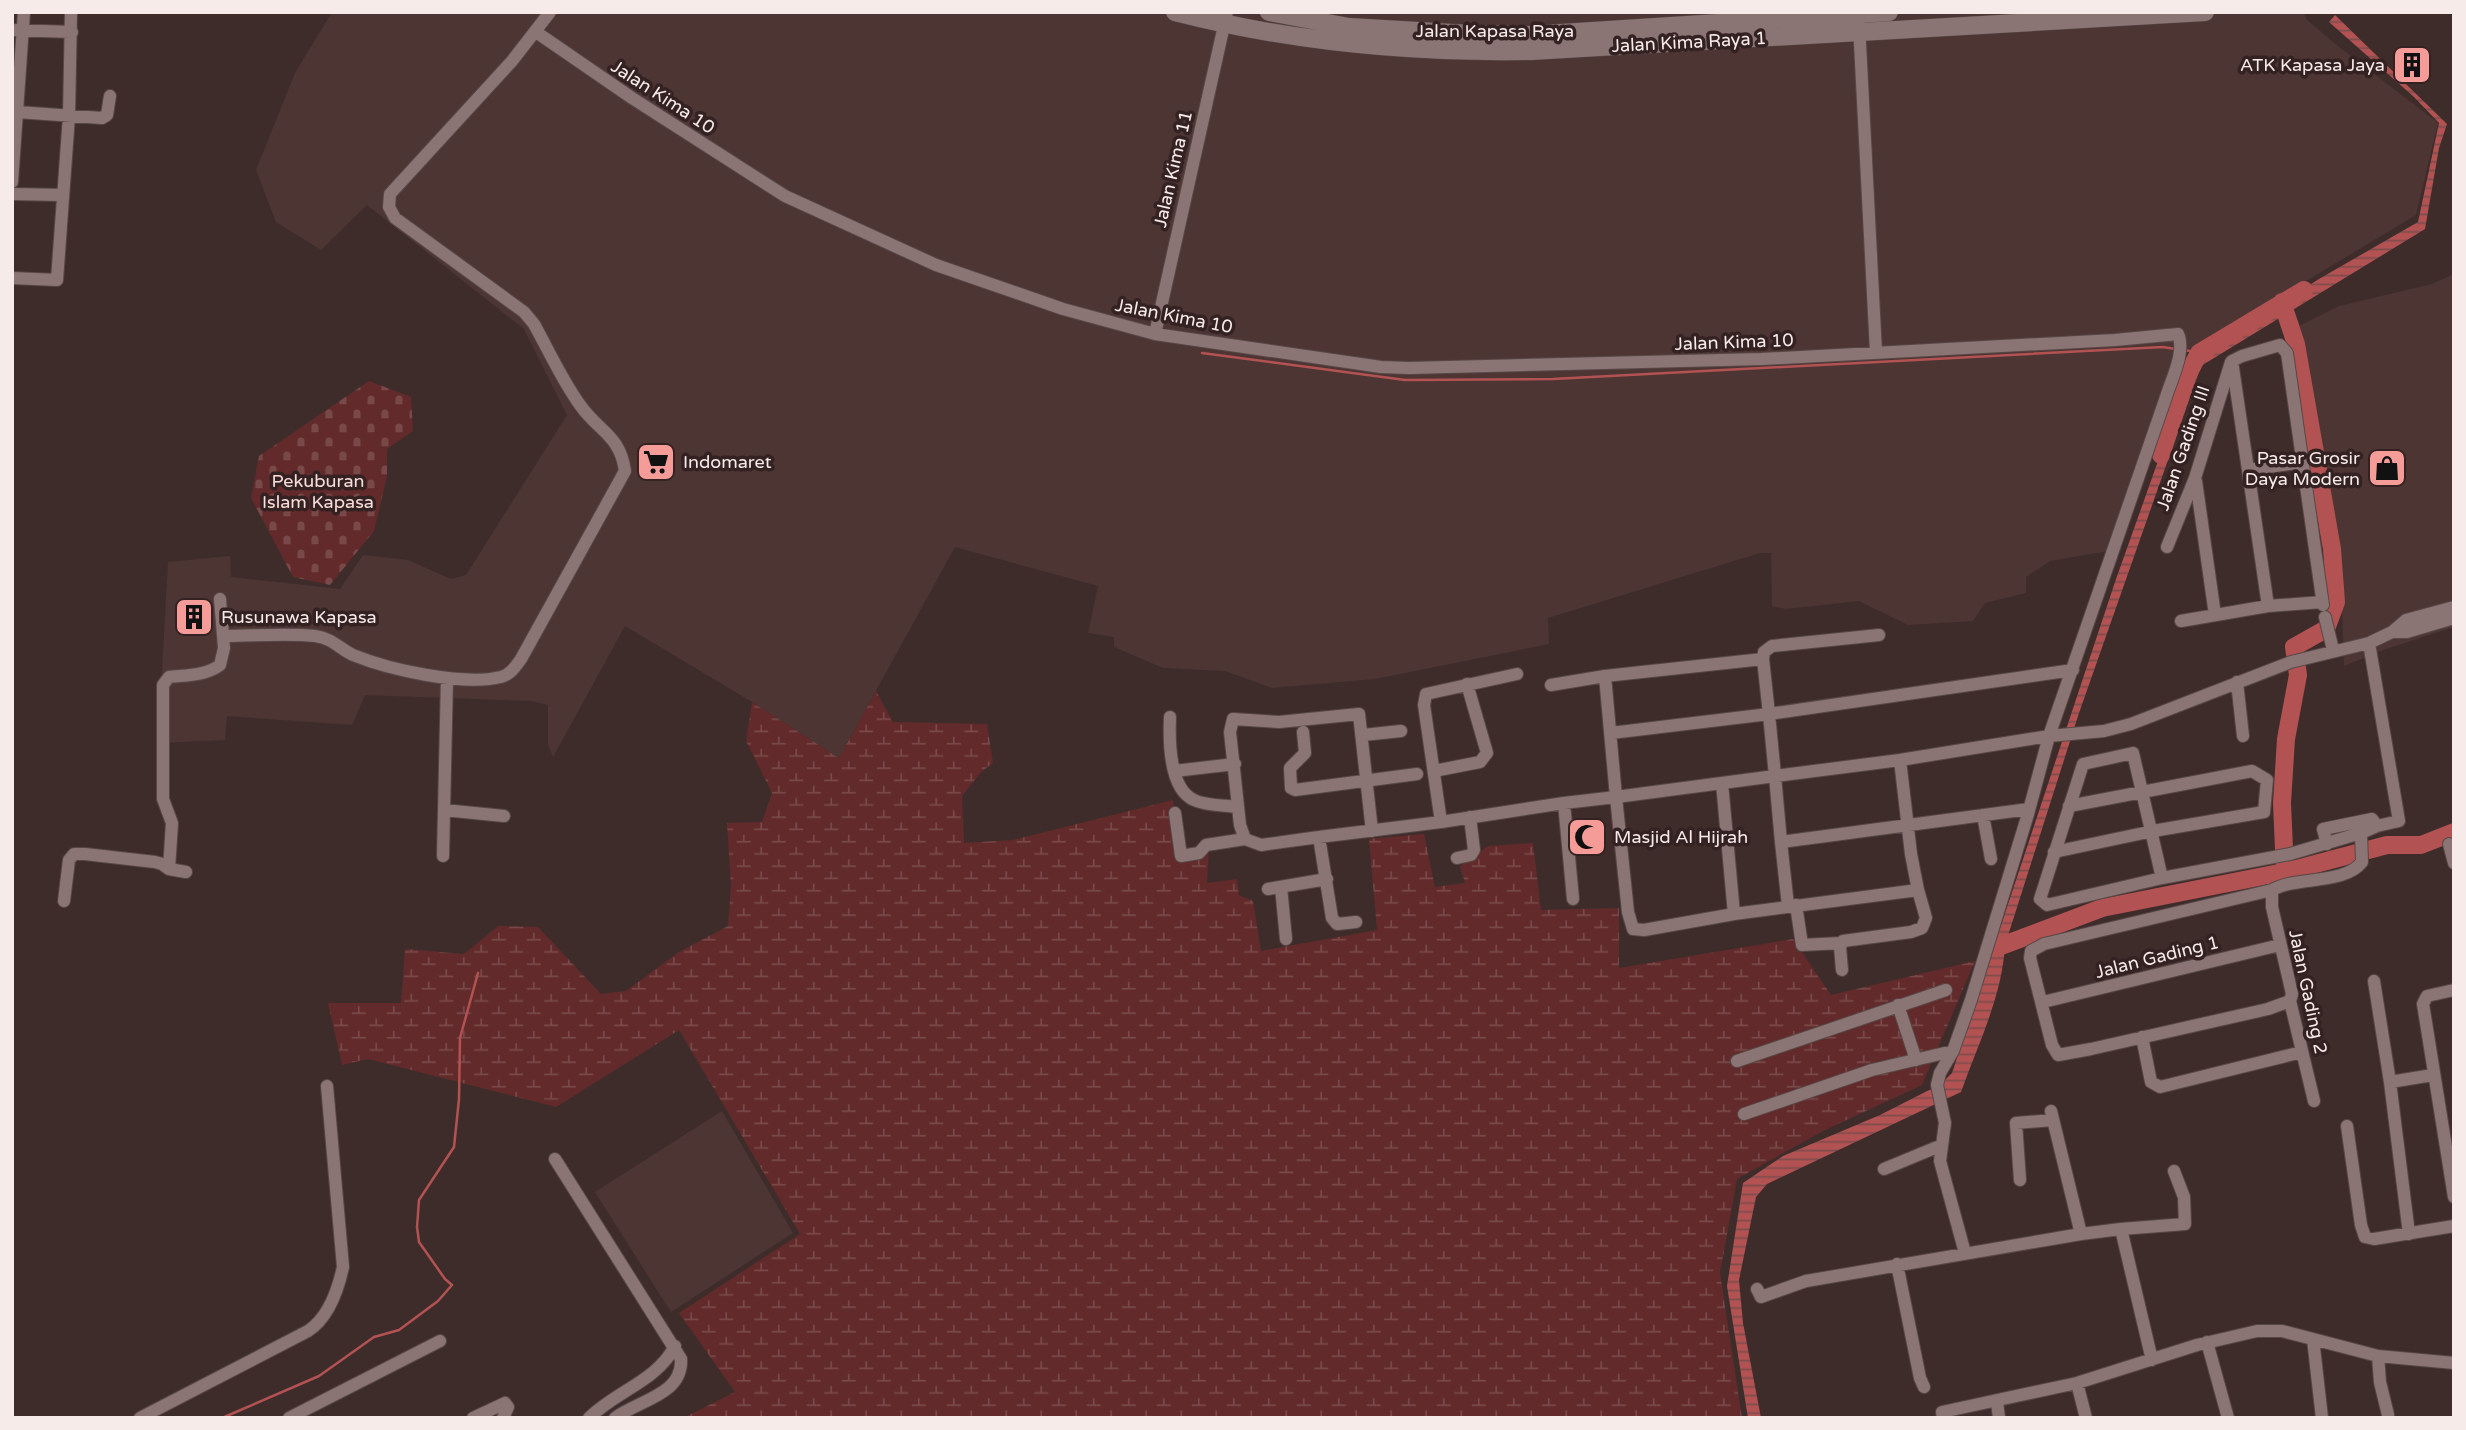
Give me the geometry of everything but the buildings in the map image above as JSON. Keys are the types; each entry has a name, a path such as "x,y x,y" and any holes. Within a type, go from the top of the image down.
{"main road":[{"name":"Jalan Kima Raya 1","path":"1175,12 1227,19 1297,38 1381,47 1485,52 1531,51 1859,19 2205,12"},
{"name":"Jalan Kapasa Raya","path":"1269,12 1349,27 1457,34 1530,35 1859,19 1889,12"}],"street":[{"path":"12,182 18,112 17,30 24,12"},
{"path":"12,278 57,280 69,116 71,12"},
{"path":"224,636 317,636 334,641 351,654 393,667 447,678 501,677 511,673 625,471 617,443 579,404 534,324 524,312 395,218 389,207 390,194 536,32 550,12"},
{"name":"Jalan Kima 11","path":"1154,334 1227,19"},
{"path":"1859,19 1876,352"},
{"path":"17,30 72,32"},
{"name":"Jalan Kima 10","path":"536,32 632,98 785,196 936,265 1063,309 1154,334 1381,367 1409,368 1762,359 2115,340 2175,334 2181,346 2073,670"},
{"path":"18,112 105,117 110,96"},
{"path":"12,194 63,195"},
{"path":"2268,607 2232,361 2280,345 2285,349 2288,358 2323,608 2333,650"},
{"name":"Jalan Gading III","path":"2167,547 2195,478 2232,361"},
{"path":"2248,470 2303,462"},
{"path":"2195,478 2214,615"},
{"path":"169,869 172,823 163,799 163,685 169,677 202,674 220,666 224,657 224,636 220,599"},
{"path":"2181,621 2268,607 2323,608"},
{"path":"1175,813 1181,856 1199,853 1206,845 1245,839 1261,845 1373,831 2104,731 2132,724 2296,661 2369,643 2392,632 2406,620 2454,607"},
{"path":"2392,632 2407,632 2454,618"},
{"path":"1879,635 1772,646 1763,652 1782,842 1792,905 1802,945 1841,943 1922,928 1926,918 1918,890 1900,760"},
{"path":"2162,878 2133,752 2083,764 2040,899 2047,905 2162,878 2274,858 2362,837 2377,826 2399,821 2369,643"},
{"path":"1551,685 1763,659"},
{"path":"1611,733 1769,714 2073,670 1987,950 1953,1051 1940,1073 1937,1085 1945,1123 1940,1161 1965,1253"},
{"path":"1441,822 1424,699 1430,691 1517,674"},
{"path":"1605,677 1628,912 1633,929 1644,930 1792,905 1832,903 1918,890"},
{"path":"443,856 447,678"},
{"path":"2237,682 2243,736"},
{"path":"1434,771 1480,762 1487,753 1467,684"},
{"path":"1245,839 1238,807 1230,732 1231,722 1237,718 1279,722 1356,713 1362,718 1373,831"},
{"path":"1170,718 1169,742 1174,771 1189,798 1198,802 1238,807"},
{"path":"1363,735 1401,731"},
{"path":"1303,732 1305,753 1290,768 1292,789 1417,774"},
{"path":"1174,771 1235,764"},
{"path":"2054,852 2153,831 2264,812 2267,780 2252,771 2069,806"},
{"path":"1722,783 1734,914"},
{"path":"1564,803 1573,899"},
{"path":"1782,842 2029,809"},
{"path":"444,810 504,816"},
{"path":"1983,815 1991,859"},
{"path":"1457,858 1471,855 1474,850 1470,817"},
{"path":"2327,844 2323,829 2372,819 2377,826"},
{"path":"1320,837 1334,922 1356,922"},
{"path":"2290,1001 2268,1009 2058,1055 2052,1045 2030,958 2031,951 2286,885 2350,872 2362,862 2362,837"},
{"path":"2449,844 2454,863"},
{"path":"64,901 69,860 74,855 162,863 169,869 186,872"},
{"path":"1286,939 1274,888 1327,879"},
{"name":"Jalan Gading 2","path":"2272,890 2272,907 2292,994 2290,1001 2314,1101"},
{"path":"1841,943 1842,970"},
{"name":"Jalan Gading 1","path":"2043,1002 2280,945"},
{"path":"2374,981 2409,1234"},
{"path":"1737,1062 1946,990"},
{"path":"2454,990 2423,999 2454,1198"},
{"path":"1898,1005 1916,1060"},
{"path":"2142,1037 2151,1082 2160,1087 2302,1052"},
{"path":"1744,1114 1871,1070 1953,1051"},
{"path":"2389,1082 2433,1075"},
{"path":"140,1418 308,1331 322,1320 340,1281 343,1267 327,1086"},
{"path":"2020,1180 2016,1123 2052,1115 2081,1234"},
{"path":"2347,1126 2364,1235 2368,1239 2454,1226"},
{"path":"1884,1169 1942,1145"},
{"path":"555,1159 681,1359 682,1371 674,1384 615,1418"},
{"path":"1757,1290 1761,1297 1806,1281 1897,1264 2081,1234 2185,1224 2184,1197 2174,1171"},
{"path":"2121,1229 2151,1360"},
{"path":"1897,1264 1924,1387"},
{"path":"1943,1418 1942,1412 2077,1383 2207,1342 2265,1331 2282,1331 2378,1356 2454,1363"},
{"path":"2314,1339 2322,1418"},
{"path":"289,1418 440,1341"},
{"path":"2207,1342 2228,1418"},
{"path":"589,1418 604,1403 656,1372 668,1360 675,1346"},
{"path":"2378,1356 2380,1381 2388,1415"},
{"path":"2077,1383 2086,1418"},
{"path":"1997,1402 1999,1418"},
{"path":"473,1418 505,1403 508,1406 503,1418"}],"shaded area":[{"path":"332,12 2303,12 2307,20 2338,46 2438,123 2416,215 2173,358 2108,551 2050,561 2026,577 2026,593 1985,603 1973,621 1908,625 1859,601 1786,609 1772,606 1771,553 1760,553 1548,618 1549,644 1375,679 1272,688 1225,671 1163,668 1114,647 1114,637 1088,633 1098,586 955,547 839,758 625,626 553,757 548,745 548,705 532,701 365,695 352,725 227,716 225,740 158,743 168,562 230,556 231,577 340,589 363,555 408,560 451,579 466,575 567,415 524,329 367,205 321,250 276,222 256,170 295,73"},
{"path":"2335,15 2447,124 2439,148 2425,229 2201,366 2079,713 2005,945 1994,1002 1961,1092 1767,1184 1756,1197 1739,1280 1743,1323 1761,1418 1748,1418 1727,1286 1743,1183 1783,1156 1880,1115 1941,1084 1952,1073 2115,582 2195,357 2319,279 2418,222 2439,123 2414,97 2329,22"},
{"name":"Pasar Grosir Daya Modern","path":"2454,274 2454,627 2344,666 2342,610 2299,326 2339,306 2432,284"},
{"path":"722,1111 793,1233 671,1312 595,1192"}],"green space":[{"name":"Pekuburan Islam Kapasa","path":"369,381 411,397 413,431 387,449 387,476 374,531 330,585 293,577 251,498 259,456"},
{"path":"876,691 893,722 987,724 993,763 981,772 962,796 964,843 1013,840 1173,800 1178,854 1209,847 1207,883 1237,879 1239,895 1253,901 1261,951 1377,930 1369,839 1424,834 1435,887 1465,883 1460,866 1488,846 1533,843 1541,910 1619,908 1619,968 1793,939 1831,995 1975,961 1922,1085 1823,1131 1737,1179 1720,1273 1742,1418 683,1418 735,1392 679,1313 800,1234 679,1030 556,1107 368,1059 342,1065 328,1003 401,1003 405,949 464,954 498,926 538,927 601,994 626,991 679,952 728,926 731,885 727,823 762,822 772,793 746,741 752,702 839,758"}],"waterway":[{"path":"2161,455 2186,378 2199,353 2304,290"},
{"path":"2282,302 2296,344 2332,549 2336,602 2326,629 2294,647 2298,675 2286,739 2282,803 2285,872"},
{"path":"1202,353 1405,380 1553,379 2163,347 2175,349"},
{"path":"2185,350 2199,353"},
{"path":"2001,946 2102,908 2289,871 2387,845 2421,845 2454,832"},
{"path":"222,1418 319,1376 374,1337 399,1330 438,1301 452,1285 419,1242 419,1200 454,1147 459,1099 460,1038 478,973"}],"place":[{"name":"ATK Kapasa Jaya","path":"2412,65"},
{"name":"Indomaret","path":"656,462"},
{"name":"Pasar Grosir Daya Modern","path":"2387,468"},
{"name":"Rusunawa Kapasa","path":"194,617"},
{"name":"Masjid Al Hijrah","path":"1587,837"}]}
